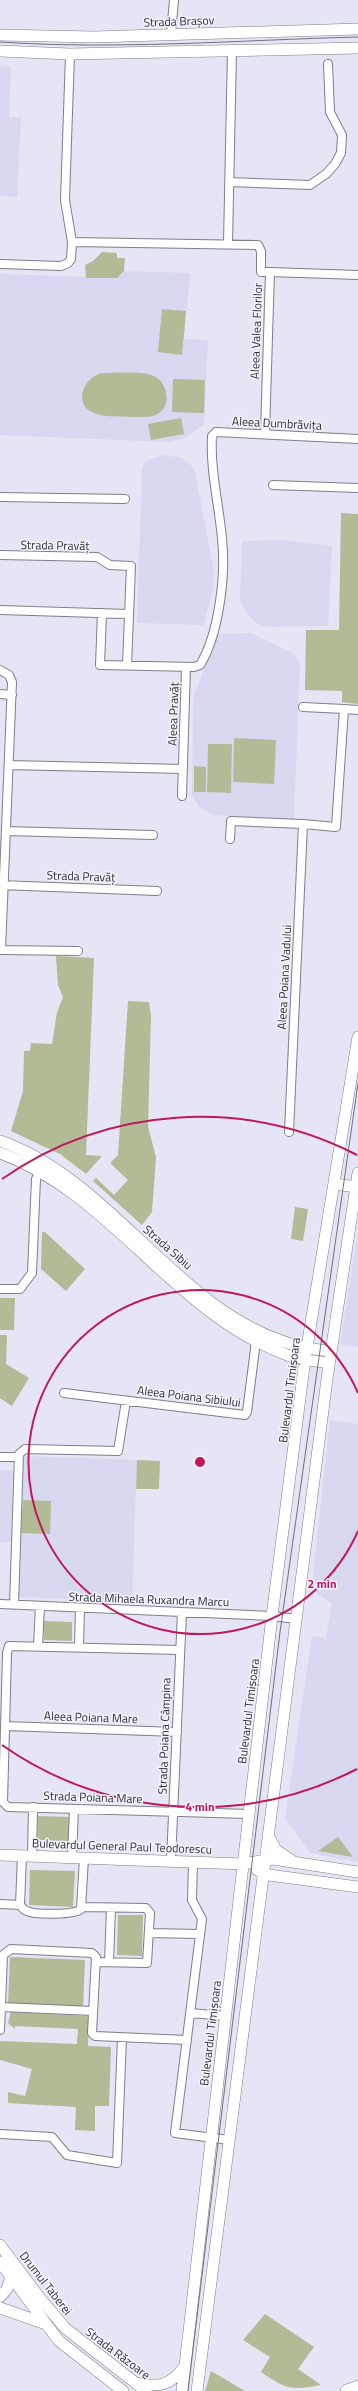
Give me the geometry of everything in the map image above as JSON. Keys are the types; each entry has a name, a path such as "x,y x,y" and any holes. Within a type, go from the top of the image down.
{"main road":[{"name":"Strada Brașov","path":"0,35 74,38 358,29"},
{"path":"0,51 70,54 358,48"},
{"name":"Bulevardul Timișoara","path":"182,2391 272,1616 305,1359 358,1037"},
{"name":"Strada Sibiu","path":"0,1141 34,1155 75,1183 186,1280 225,1311 276,1338 307,1348 331,1351"},
{"name":"Strada Sibiu","path":"0,1153 40,1170 74,1193 198,1303 232,1327 287,1354 329,1363"},
{"path":"197,2391 329,1363 358,1173"},
{"path":"335,1184 357,1187"},
{"path":"268,1835 280,1854 293,1862"},
{"name":"Bulevardul General Paul Teodorescu","path":"0,1854 243,1864 265,1860 293,1862 358,1872"},
{"name":"Bulevardul General Paul Teodorescu","path":"243,1864 269,1875 358,1887"},
{"name":"Drumul Taberei","path":"0,2244 39,2297 74,2336"},
{"name":"Drumul Taberei","path":"0,2262 46,2324"},
{"path":"0,2297 8,2290 11,2277"},
{"path":"0,2308 46,2324 74,2336"},
{"path":"46,2324 64,2346 123,2391"},
{"name":"Strada Răzoare","path":"74,2336 146,2391"},
{"path":"135,2382 155,2386 166,2384 175,2379 185,2366"},
{"path":"347,2391 358,2387"}],"street":[{"path":"171,34 174,0"},
{"path":"228,243 232,50"},
{"path":"0,264 66,264 71,259 72,242 65,200 70,54"},
{"path":"229,182 310,184 326,174 335,164 341,153 342,135 330,112 328,64"},
{"name":"Aleea Valea Florilor","path":"72,242 228,243 258,245 261,250 261,272 270,272 265,433"},
{"path":"270,272 358,275"},
{"name":"Aleea Dumbrăvița","path":"186,667 197,667 202,661 213,631 220,600 223,570 222,540 211,450 212,436 216,432 265,433 275,436 358,439"},
{"path":"273,485 358,488"},
{"path":"0,497 125,499"},
{"name":"Strada Pravăț","path":"0,555 97,557 110,565 131,566 129,614"},
{"path":"0,610 129,614 127,666"},
{"name":"Aleea Pravăț","path":"102,614 100,665 186,667 182,796"},
{"path":"0,670 9,675 12,682 6,831 2,885 1,950 78,951"},
{"path":"0,694 12,695"},
{"path":"303,706 358,710"},
{"path":"230,839 231,821 336,827 344,709"},
{"path":"9,765 183,769"},
{"name":"Aleea Poiana Vadului","path":"289,1132 303,824"},
{"path":"6,831 153,835"},
{"path":"0,841 5,849"},
{"name":"Strada Pravăț","path":"2,885 157,891"},
{"path":"0,1289 20,1289 32,1273 36,1179 40,1170"},
{"name":"Aleea Poiana Sibiului","path":"64,1393 245,1415 247,1412 256,1340"},
{"name":"Aleea Poiana Sibiului","path":"0,1457 18,1457 25,1449 118,1451 126,1400"},
{"path":"14,1605 18,1457"},
{"name":"Strada Mihaela Ruxandra Marcu","path":"0,1604 272,1616 296,1619"},
{"path":"38,1646 40,1606"},
{"path":"79,1647 80,1608"},
{"name":"Strada Poiana Câmpina","path":"171,1861 182,1612"},
{"name":"Strada Poiana Mare","path":"180,1650 12,1645 8,1649 2,1802 8,1806 249,1814"},
{"name":"Aleea Poiana Mare","path":"5,1726 177,1732"},
{"name":"Strada Poiana Mare","path":"20,1904 33,1807"},
{"path":"72,1857 74,1809"},
{"path":"82,1907 84,1858"},
{"path":"193,1862 192,1897 202,1917 175,2133 229,2140"},
{"path":"0,1904 20,1904 24,1910 31,1912 74,1913 82,1907 148,1910 149,1933 147,1963 96,1962"},
{"path":"109,1962 111,1908"},
{"path":"149,1933 200,1934"},
{"path":"0,2030 2,1959 5,1952 11,1949 92,1953 95,1955 96,1962 92,2033 94,2036 187,2040"},
{"path":"1,2007 94,2011"},
{"path":"190,2013 226,2016"},
{"path":"0,2134 52,2137 58,2141 67,2155 117,2163 122,2038"}],"shaded area":[{"path":"0,66 11,67 9,117 21,117 17,197 0,196"},
{"path":"124,271 190,273 184,339 208,340 204,424 185,438 169,442 0,435 0,274 117,278"},
{"path":"163,455 182,458 192,466 195,472 214,572 213,588 204,625 137,623 142,467 146,461"},
{"path":"284,540 332,546 328,626 269,627 258,624 250,617 243,607 240,598 242,541"},
{"path":"251,633 294,654 300,664 294,819 213,815 200,808 192,796 193,699 217,634"},
{"path":"358,1232 358,1347 340,1344"},
{"path":"330,1420 358,1424 358,1862 310,1853 285,1818 312,1636 326,1638 332,1603 317,1593 313,1575"},
{"path":"24,1456 137,1460 132,1601 19,1597"},
{"path":"0,1470 13,1471 11,1542 0,1542"}],"green space":[{"path":"102,252 117,253 117,258 125,258 124,271 117,278 86,278 85,265 93,261"},
{"path":"162,309 186,311 182,355 158,352"},
{"path":"127,372 157,377 166,393 167,399 163,410 158,414 146,417 99,415 87,409 83,404 83,391 90,380 96,375 102,373"},
{"path":"173,379 205,380 204,413 172,412"},
{"path":"181,418 184,434 151,440 148,424"},
{"path":"341,513 358,514 358,704 342,702 342,691 305,690 306,630 339,630"},
{"path":"234,738 276,740 274,784 233,782"},
{"path":"208,744 232,744 231,793 207,792"},
{"path":"194,766 206,767 206,792 194,792"},
{"path":"56,956 94,958 86,1155 102,1156 86,1174 60,1154 11,1131 23,1091 24,1051 30,1051 31,1043 52,1044 57,1012 63,997 58,985"},
{"path":"128,1001 149,1002 151,1016 148,1127 156,1157 152,1212 142,1225 93,1181 96,1178 114,1195 128,1180 110,1163 118,1155"},
{"path":"295,1207 308,1209 303,1241 291,1239"},
{"path":"42,1232 45,1232 85,1269 66,1291 41,1269"},
{"path":"0,1298 15,1298 14,1330 0,1330"},
{"path":"0,1335 7,1335 6,1364 29,1378 12,1406 0,1398"},
{"path":"137,1460 160,1461 159,1489 136,1489"},
{"path":"23,1500 51,1501 50,1534 21,1533"},
{"path":"44,1621 72,1622 72,1641 44,1640"},
{"path":"38,1816 69,1817 68,1841 37,1840"},
{"path":"338,1837 353,1857 318,1851"},
{"path":"30,1870 75,1871 73,1907 29,1905"},
{"path":"118,1915 143,1915 142,1956 117,1955"},
{"path":"10,1957 85,1960 83,2008 8,2005"},
{"path":"11,2012 89,2016 88,2046 111,2047 109,2106 95,2106 95,2131 75,2130 76,2107 8,2103 8,2092 25,2096 32,2069 0,2060 0,2041 77,2044 78,2029 15,2026 15,2029 8,2023"},
{"path":"265,2314 314,2347 298,2369 321,2385 302,2388 289,2387 277,2382 261,2372 270,2357 243,2340"},
{"path":"211,2371 245,2391 205,2391"}],"tram line":[{"path":"0,42 134,45 358,37"},
{"path":"188,2391 280,1632 358,1083"}]}
